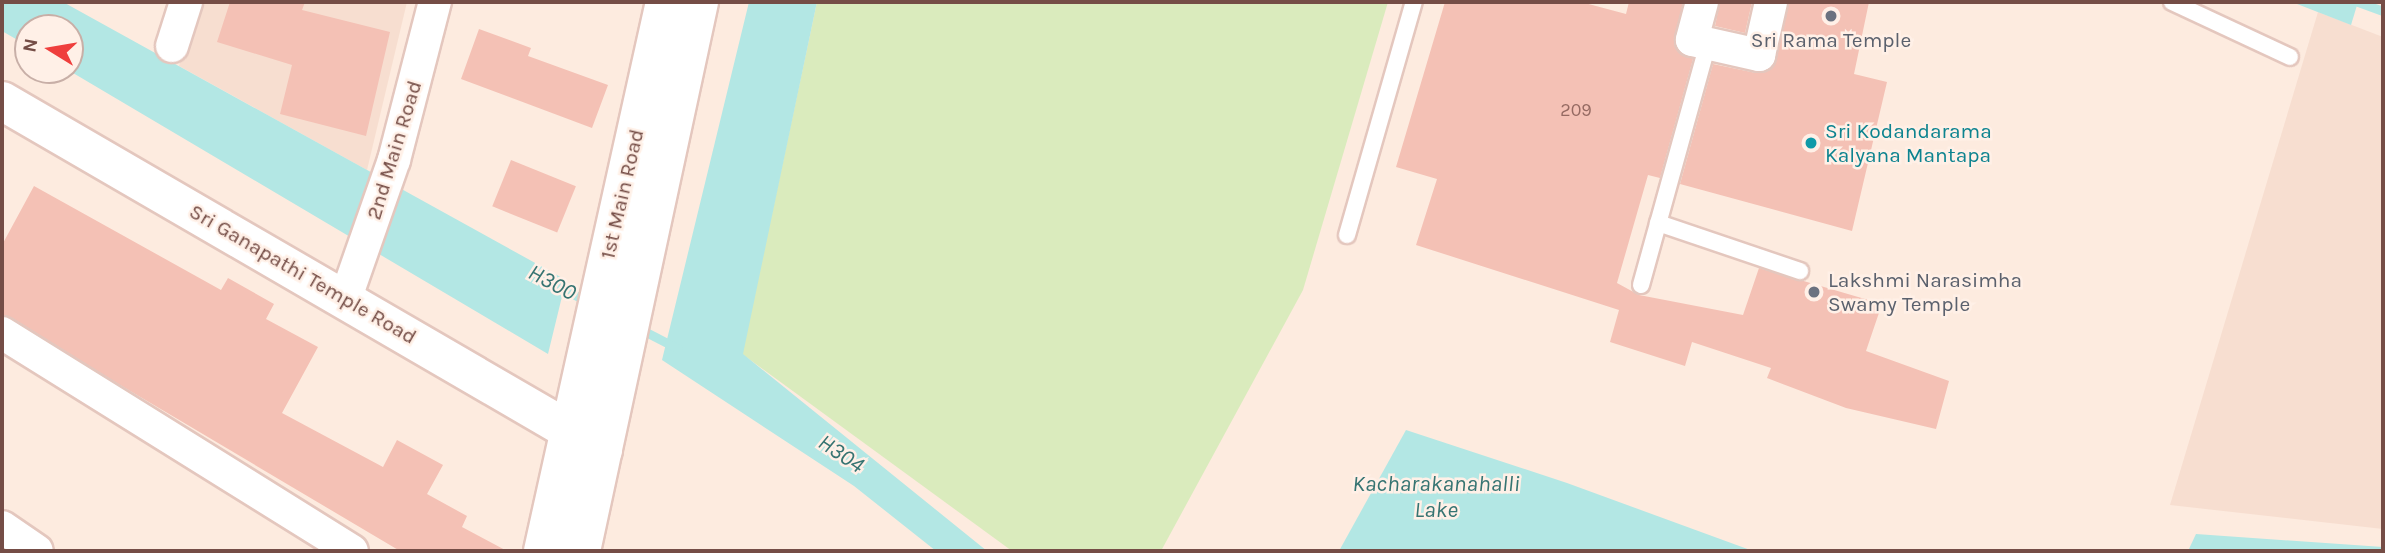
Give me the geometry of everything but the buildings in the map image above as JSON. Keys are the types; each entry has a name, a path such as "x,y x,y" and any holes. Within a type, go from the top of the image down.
{"street":[{"path":"172,46 186,2"},
{"name":"2nd Main Road","path":"346,297 394,160 435,2"},
{"name":"1st Main Road","path":"543,551 566,431 665,2"},
{"path":"581,551 699,2"},
{"path":"1702,2 1692,40 1759,55 1770,2"},
{"name":"Sri Ganapathi Temple Road","path":"2,101 346,297 566,431 603,450"},
{"path":"2,333 352,551"},
{"path":"2,527 37,551"}],"lane":[{"path":"1347,234 1414,2"},
{"path":"2172,2 2290,57"},
{"path":"1641,285 1707,44"},
{"path":"1658,223 1800,271"}],"shaded area":[{"path":"200,2 407,2 367,170 179,66"},
{"path":"2318,12 2383,37 2383,529 2170,505"}],"green space":[{"path":"817,2 1388,2 1303,290 1161,551 1012,551 742,354"}],"water":[{"path":"2,2 63,2 566,280 548,354 84,79 84,14 14,14 14,38 2,31"},
{"name":"H304","path":"749,2 817,2 743,354 987,551 936,551 854,486 662,360"},
{"path":"2292,2 2358,2 2351,25"},
{"name":"Kacharakanahalli Lake","path":"1406,430 1567,483 1753,551 1339,551"},
{"path":"2196,534 2383,547 2383,551 2188,551"}],"waterway":[{"name":"H300","path":"2358,2 2383,11"},
{"name":"H300","path":"556,285 590,303"},
{"name":"H300","path":"640,329 677,348"}],"place":[{"name":"Sri Rama Temple","path":"1831,16"},
{"name":"Sri Kodandarama Kalyana Mantapa","path":"1811,143"},
{"name":"Lakshmi Narasimha Swamy Temple","path":"1814,292"}]}
